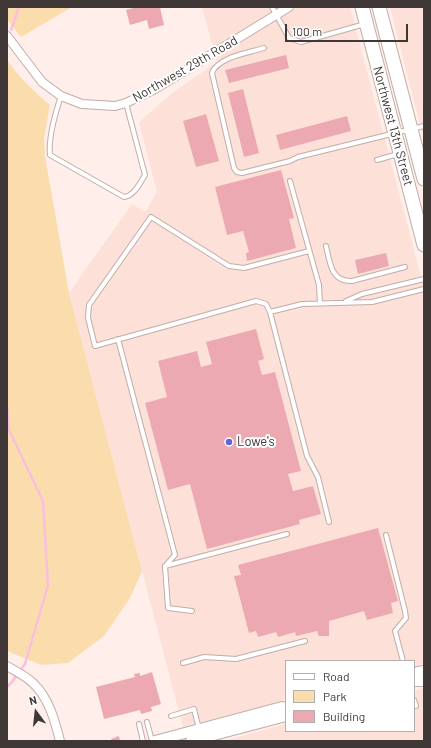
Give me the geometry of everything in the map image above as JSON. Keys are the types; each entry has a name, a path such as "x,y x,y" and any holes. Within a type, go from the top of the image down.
{"main road":[{"name":"Northwest 13th Street","path":"362,7 424,245"},
{"name":"Northwest 13th Street","path":"379,7 424,180"}],"street":[{"name":"Northwest 29th Road","path":"7,36 42,82 61,96 82,104 94,106 115,106 126,103 155,89 289,7"},
{"path":"7,666 33,683 46,700 53,714 60,741"},
{"path":"415,675 418,672 424,671"},
{"path":"191,741 201,734 282,707 285,708"},
{"path":"154,741 201,734 285,716"}],"lane":[{"path":"272,7 290,38 300,42 366,24"},
{"path":"264,48 226,60 217,65 212,73 234,168 237,172 242,173 290,161 298,157 424,126"},
{"path":"61,96 57,106 51,134 50,155 124,197 128,197 132,194 145,175 126,103"},
{"path":"377,160 400,154"},
{"path":"290,181 318,285 320,303"},
{"path":"309,251 244,268 229,266 151,217 89,305 88,318 95,346 256,301 266,304 270,312 306,456 318,477 329,522"},
{"path":"326,246 331,268 337,278 345,281 352,281 405,268"},
{"path":"343,302 362,294 424,279"},
{"path":"270,312 302,304 372,302 424,289"},
{"path":"118,339 175,555 165,566 168,608 192,611"},
{"path":"165,566 287,534"},
{"path":"386,535 406,611 406,618 395,631 403,660"},
{"path":"183,663 204,657 236,659 305,641"},
{"path":"171,716 194,709 201,734"},
{"path":"147,722 154,741"},
{"path":"139,724 143,741"}],"shaded area":[{"path":"202,7 350,7 424,288 424,664 415,666 415,660 285,660 285,700 183,727 69,293 132,204 145,212 157,192 139,122 171,94 217,62"},
{"path":"390,7 424,7 424,140"},
{"path":"424,688 424,741 223,741 285,724 285,732 415,732 415,691"}],"green space":[{"path":"7,7 72,7 21,37 7,20"},
{"path":"7,60 27,84 50,105 44,138 45,156 69,293 142,571 130,598 104,636 68,663 41,665 7,651"}],"building":[{"path":"137,7 160,7 164,25 149,29 147,20 130,25 126,10"},
{"path":"286,55 289,68 229,83 225,70"},
{"path":"243,89 259,153 244,157 228,93"},
{"path":"206,114 219,161 196,167 183,121"},
{"path":"347,116 351,131 280,150 276,135"},
{"path":"281,170 294,218 289,219 296,248 247,261 246,253 249,252 243,231 227,235 215,187"},
{"path":"386,253 389,266 358,274 355,260"},
{"path":"256,329 264,359 258,361 262,375 275,372 301,471 288,474 293,491 313,486 321,514 299,520 300,524 207,549 190,484 168,490 145,403 167,397 158,361 197,351 201,367 212,364 206,342"},
{"path":"378,528 398,601 391,603 393,613 367,620 364,611 329,621 329,636 319,636 317,631 296,636 295,632 278,637 276,632 258,637 256,631 249,633 234,576 241,575 238,565"},
{"path":"152,672 161,704 151,707 152,711 141,714 140,710 104,719 96,687 135,677 134,674 140,673 140,676"},
{"path":"119,736 120,741 112,741 111,739"}],"waterway":[{"path":"11,30 19,7"},
{"path":"7,406 9,430 43,501 48,585 25,664 7,687"}],"place":[{"name":"Lowe's","path":"229,442"}]}
